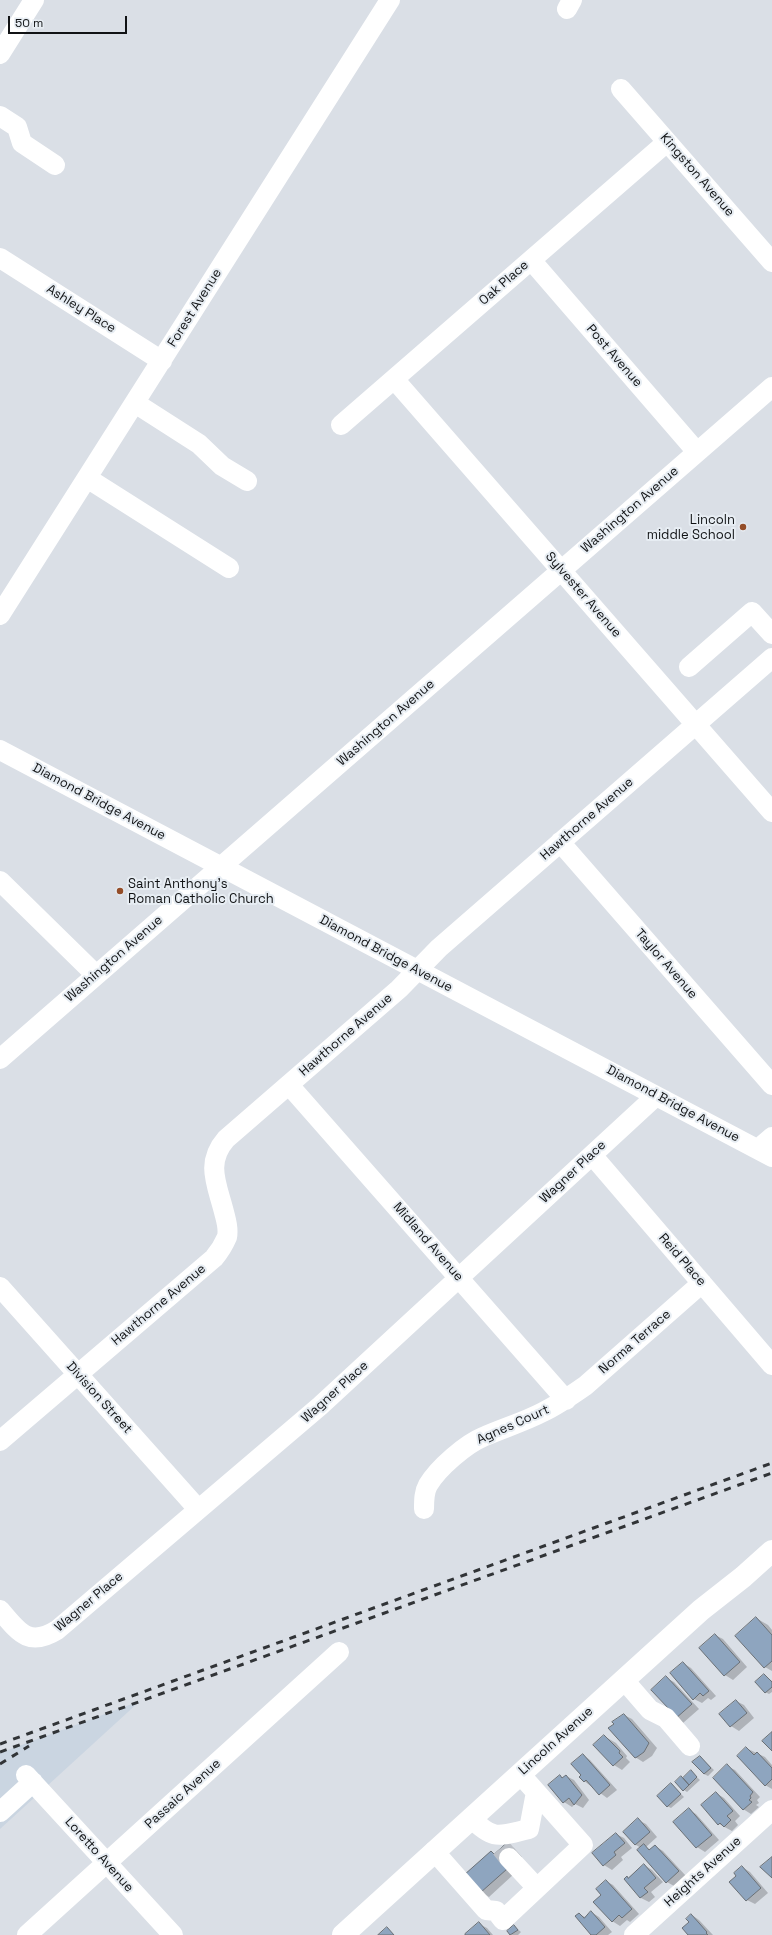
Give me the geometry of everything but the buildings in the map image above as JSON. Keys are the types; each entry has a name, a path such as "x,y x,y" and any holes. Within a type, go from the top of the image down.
{"main road":[{"name":"Lincoln Avenue","path":"343,1935 702,1610 772,1551"}],"street":[{"path":"0,54 34,0"},
{"name":"Forest Avenue","path":"0,615 390,0"},
{"name":"Kingston Avenue","path":"621,89 772,262"},
{"path":"0,116 17,128 22,143 55,165"},
{"name":"Oak Place","path":"342,425 667,142"},
{"name":"Ashley Place","path":"0,258 162,361"},
{"name":"Post Avenue","path":"531,260 697,452"},
{"name":"Sylvester Avenue","path":"394,379 772,812"},
{"name":"Washington Avenue","path":"0,1059 772,387"},
{"path":"135,404 199,444 222,466 247,481"},
{"path":"87,478 229,568"},
{"path":"689,667 752,612 772,634"},
{"name":"Hawthorne Avenue","path":"0,1441 214,1258 227,1236 227,1224 214,1169 214,1158 218,1148 226,1139 399,989 439,948 772,658"},
{"name":"Diamond Bridge Avenue","path":"0,750 656,1096 767,1148"},
{"name":"Taylor Avenue","path":"560,842 772,1085"},
{"path":"0,881 96,975"},
{"name":"Midland Avenue","path":"289,1085 566,1400"},
{"name":"Wagner Place","path":"0,1610 18,1632 27,1637 46,1637 56,1630 320,1406 656,1096"},
{"name":"Reid Place","path":"592,1155 772,1365"},
{"name":"Norma Terrace","path":"566,1400 585,1386 702,1283"},
{"name":"Division Street","path":"0,1287 198,1509"},
{"name":"Agnes Court","path":"424,1509 424,1496 428,1485 436,1474 464,1449 482,1437 537,1415 566,1400"},
{"name":"Passaic Avenue","path":"27,1935 339,1652"},
{"path":"624,1680 650,1710 666,1718 690,1746"},
{"path":"434,1852 486,1910 496,1911 503,1920 584,1845 520,1774"},
{"name":"Loretto Avenue","path":"0,1812 30,1778 173,1935"},
{"path":"487,1833 503,1835 528,1829 536,1792"},
{"name":"Heights Avenue","path":"634,1935 772,1810"},
{"path":"471,1818 487,1833 537,1888"}],"shaded area":[{"path":"140,1701 0,1829 0,1753"}],"tunnel":[{"path":"501,1848 509,1858"}],"railway":[{"path":"0,1744 772,1463"},
{"path":"0,1752 772,1473"},
{"path":"0,1764 29,1746"}],"place":[{"name":"Lincoln middle School","path":"743,527"},
{"name":"Saint Anthony's Roman Catholic Church","path":"120,891"}]}
